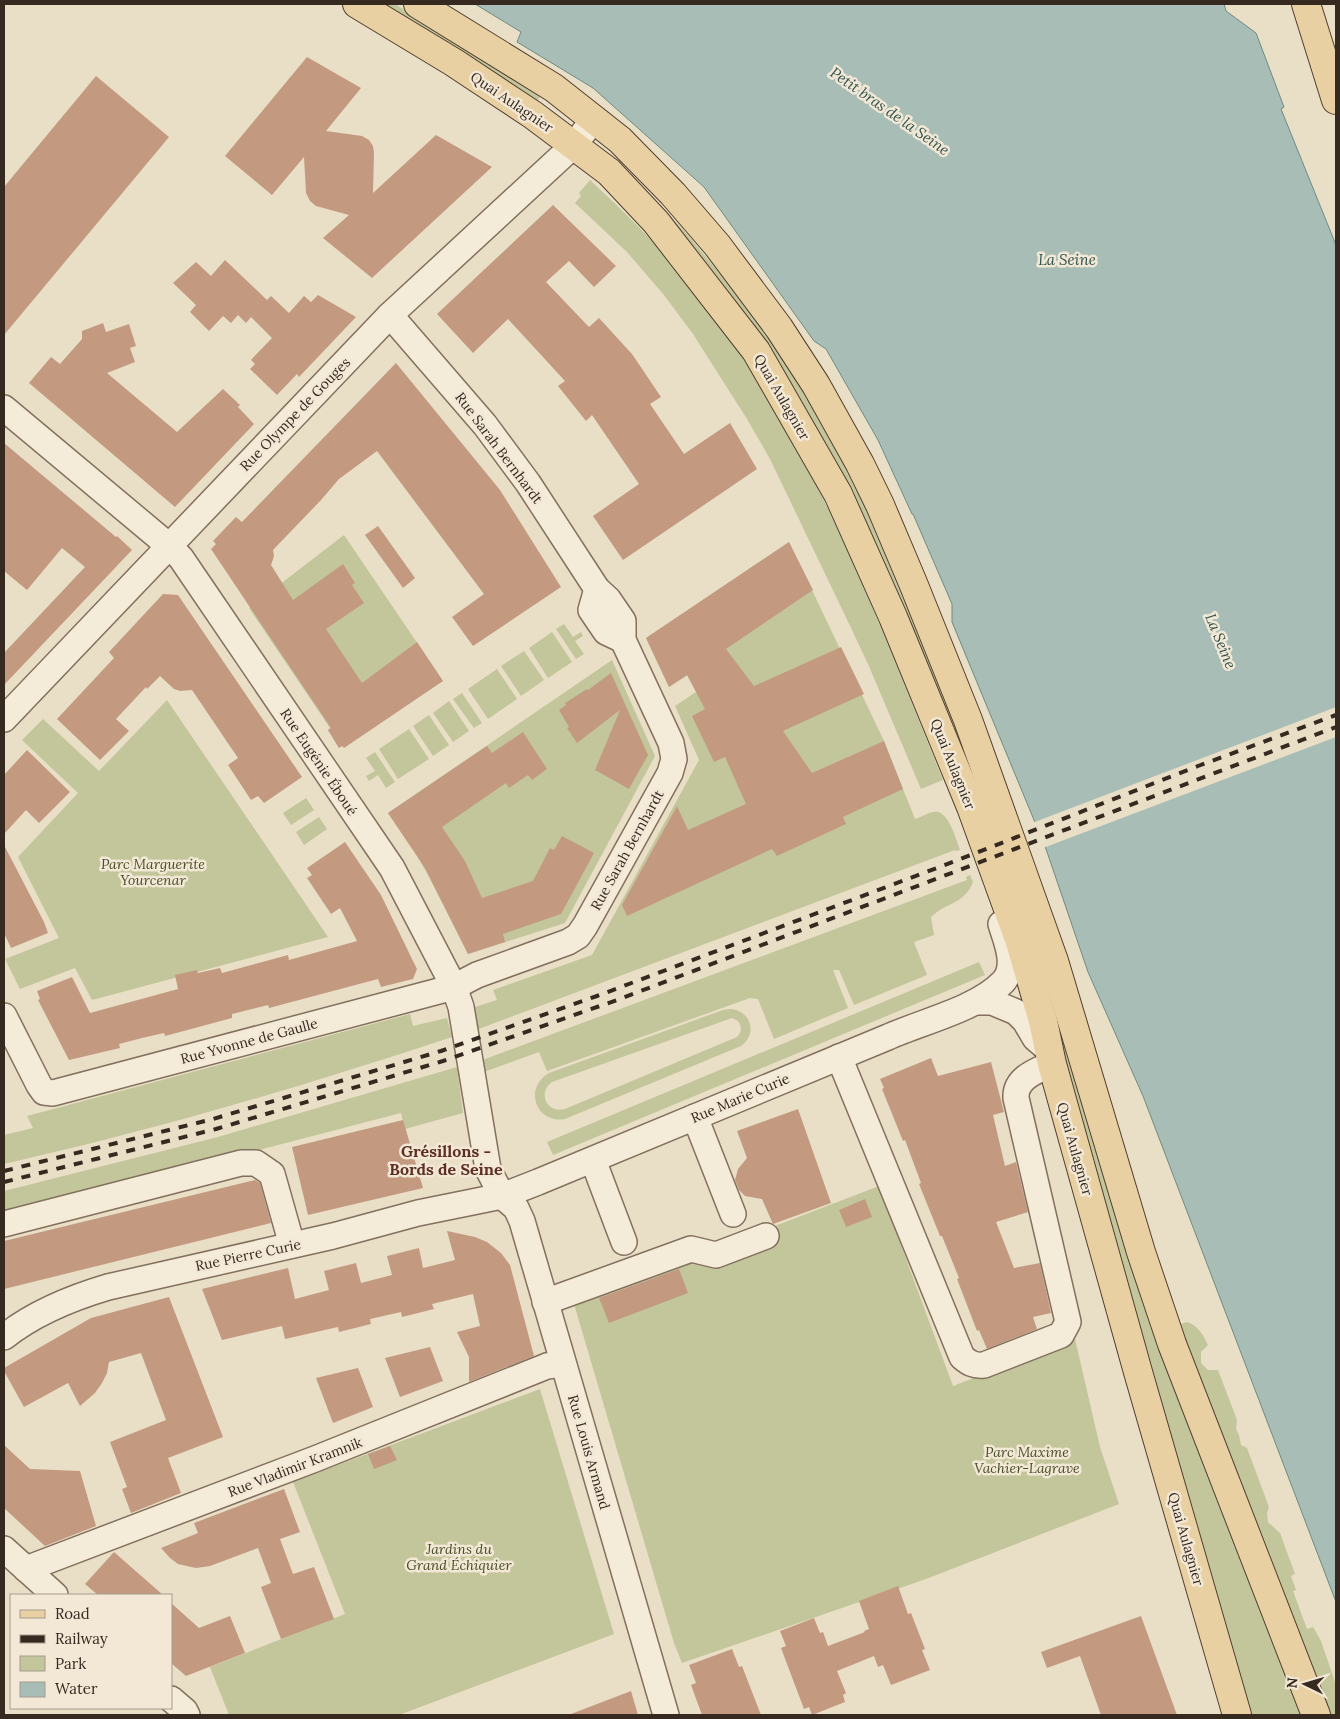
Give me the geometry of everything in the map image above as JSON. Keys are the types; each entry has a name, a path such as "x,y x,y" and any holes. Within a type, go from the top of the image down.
{"main road":[{"name":"Quai Aulagnier","path":"357,4 461,67 533,115 609,172 656,222 761,360 838,494 912,662 972,807 1020,942 1043,1021 1050,1057 1138,1372 1237,1715"},
{"name":"Quai Aulagnier","path":"418,4 554,88 620,140 690,212 748,285 816,385 860,464 880,505 913,583 972,730 1054,961 1141,1252 1169,1335 1316,1715"},
{"path":"1306,4 1336,100"},
{"path":"1318,4 1336,62"}],"street":[{"name":"Rue Olympe de Gouges","path":"4,719 390,315 574,145 594,119"},
{"name":"Rue Sarah Bernhardt","path":"390,315 485,425 528,482 597,589 608,598 623,621 623,640 671,743 674,759 670,774 586,926 578,936 562,944 477,975 454,987"},
{"name":"Rue Eugénie Éboué","path":"4,408 169,546 190,570 392,868 454,987 461,1007 488,1170 502,1196"},
{"name":"Rue Marie Curie","path":"502,1196 914,1026 978,1002 1004,982 1010,968 1009,949 996,910 990,860"},
{"name":"Rue Yvonne de Gaulle","path":"4,1016 39,1085 44,1092 53,1094 454,987"},
{"path":"839,1057 962,1357 976,1366 984,1365 1061,1335 1068,1322 1015,1091 1018,1084 1050,1057 1016,1012 992,1002 978,1002"},
{"path":"695,1117 733,1214"},
{"path":"593,1160 624,1242"},
{"path":"4,1224 241,1163 256,1164 272,1174 292,1245"},
{"name":"Rue Pierre Curie","path":"5,1331 81,1295 418,1213 502,1196"},
{"name":"Rue Louis Armand","path":"502,1196 516,1208 522,1221 562,1364 575,1402 666,1715"},
{"path":"545,1302 691,1249 716,1254 766,1236"},
{"name":"Rue Vladimir Kramnik","path":"26,1569 315,1459 547,1366 562,1364"},
{"path":"4,1549 54,1594"},
{"path":"172,1700 187,1715"}],"green space":[{"path":"379,4 395,4 508,74 544,92 537,101"},
{"path":"609,156 612,156 656,200 756,317 805,386 876,521 893,571 974,770 1041,967 1121,1234 1305,1715 1251,1715 981,804 714,274 676,228"},
{"path":"590,180 645,233 671,263 742,357 788,432 832,516 852,560 943,780 921,789 868,664 770,459 693,334 664,295 627,252 575,203 581,196 579,193"},
{"path":"344,535 443,681 339,748 328,730 330,728 249,608"},
{"path":"789,542 884,741 915,819 926,814 939,812 951,826 960,850 955,850 476,1030 475,1007 497,1000 493,990 592,955 699,760 675,706 696,692 695,690 697,689 688,675 669,687 646,638"},
{"path":"564,624 573,637 581,632 583,636 575,641 584,654 576,659 556,629"},
{"path":"552,632 572,662 548,678 529,648"},
{"path":"524,651 544,680 521,696 501,666"},
{"path":"612,660 655,756 565,923 468,954 429,877 388,813"},
{"path":"497,669 517,699 488,719 468,689"},
{"path":"462,693 482,723 474,728 453,699"},
{"name":"Parc Marguerite Yourcenar","path":"167,700 328,937 92,1000 75,968 20,989 5,959 59,938 18,857 78,793 22,740 43,719 99,771"},
{"path":"449,701 469,731 453,742 433,713"},
{"path":"429,715 449,745 433,756 413,726"},
{"path":"409,729 429,759 398,779 379,749"},
{"path":"375,752 395,782 386,788 378,775 369,781 366,776 375,771 366,758"},
{"path":"306,798 314,810 291,825 283,813"},
{"path":"319,817 327,829 304,845 296,832"},
{"path":"970,875 973,882 965,895 931,917 934,935 914,942 927,975 854,1005 839,970 833,970 848,1008 774,1039 758,999 750,998 547,1071 539,1052 484,1072 480,1061 967,880 966,877"},
{"path":"979,962 985,975 553,1155 547,1142"},
{"path":"731,1009 738,1011 747,1018 750,1024 751,1030 749,1035 741,1046 565,1119 555,1119 547,1116 540,1111 536,1104 536,1087 541,1079 549,1073 723,1010","holes":["732,1018 738,1021 741,1029 737,1037 565,1109 553,1108 546,1102 545,1092 552,1082"]},
{"path":"410,1014 413,1026 447,1018 452,1037 341,1073 173,1122 4,1164 4,1135 33,1128 27,1116"},
{"path":"457,1067 463,1113 405,1129 401,1113 101,1191 4,1213 4,1191 218,1137"},
{"name":"Parc Maxime Vachier-Lagrave","path":"879,1186 953,1386 1075,1339 1100,1447 1119,1504 926,1579 682,1663 674,1643 569,1287 728,1244"},
{"path":"1187,1322 1197,1328 1208,1345 1201,1352 1201,1363 1208,1370 1218,1370 1237,1420 1236,1429 1241,1445 1247,1448 1269,1507 1267,1513 1268,1522 1280,1533 1295,1574 1291,1576 1296,1590 1293,1591 1307,1629 1313,1627 1321,1641 1336,1685 1336,1715 1328,1715 1178,1325"},
{"name":"Jardins du Grand Échiquier","path":"540,1389 614,1634 399,1715 229,1715 210,1667 345,1614 293,1482"}],"water":[{"name":"La Seine","path":"475,4 1224,4 1226,11 1256,33 1284,107 1281,109 1336,245 1336,1602 1143,1096 1088,972 1046,849 952,622 952,604 878,440 826,349 814,341 704,187 593,88 517,42 521,32"}],"pier":[{"path":"1336,707 1336,737 1043,848 1032,823"}],"building":[{"path":"307,57 361,88 326,131 362,136 369,140 373,146 374,153 373,193 436,135 492,167 372,278 323,238 349,215 316,206 310,201 306,193 304,157 272,195 225,156"},
{"path":"96,76 169,137 4,335 4,187"},
{"path":"553,205 616,266 594,287 569,261 546,282 589,327 599,318 632,354 661,397 650,404 684,454 730,423 757,469 623,560 593,516 639,484 592,415 586,421 558,386 565,381 508,319 473,353 437,314"},
{"path":"225,260 267,300 271,296 289,313 304,296 311,302 318,295 356,317 299,377 297,374 277,395 250,369 255,364 251,360 272,338 251,317 246,323 238,315 231,323 223,316 209,331 190,312 196,305 173,283 196,262 211,276"},
{"path":"103,323 106,332 129,324 136,346 130,348 135,362 107,373 177,432 223,389 240,405 238,407 254,424 175,507 29,383 51,357 60,364 82,339 82,331"},
{"path":"396,363 500,490 561,587 473,646 452,617 484,594 377,451 339,479 273,550 274,556 271,565 293,600 343,564 355,583 352,585 364,603 326,629 362,683 417,642 443,681 344,748 342,746 339,748 328,730 331,728 211,549 216,544 213,541 236,517 242,522"},
{"path":"4,443 132,550 4,685 4,653 85,567 62,548 27,590 4,571"},
{"path":"378,526 415,578 403,588 365,535"},
{"path":"789,542 813,590 726,649 754,686 841,647 864,694 783,731 812,773 884,741 903,789 843,817 846,824 777,856 772,849 627,916 622,905 677,806 688,830 746,804 725,757 714,762 692,716 705,709 687,675 669,687 646,638"},
{"path":"163,594 178,595 302,777 264,803 258,796 251,800 228,765 238,758 192,690 180,691 174,689 160,676 147,689 146,687 116,719 129,731 100,760 57,719 114,658 109,652"},
{"path":"611,673 648,755 629,789 595,770 620,710 577,743 567,728 569,727 559,710 566,705 565,703 588,690"},
{"path":"523,732 547,769 532,780 528,775 509,788 506,783 442,827 465,861 482,898 533,881 550,848 554,850 562,836 594,853 561,914 503,934 505,942 468,954 425,868 388,813 487,746 492,753"},
{"path":"27,750 70,792 39,823 26,810 4,834 4,775"},
{"path":"345,842 381,895 417,969 413,979 381,987 378,979 269,1008 268,1005 232,1014 232,1018 165,1036 164,1033 142,1038 119,1044 120,1048 69,1060 38,1000 40,999 37,991 72,977 90,1013 178,989 175,975 197,970 198,973 220,968 222,973 288,955 289,960 357,941 340,908 331,914 307,878 312,875 307,868"},
{"path":"4,845 48,933 11,948 4,933"},
{"path":"931,1058 938,1076 991,1062 1004,1112 993,1115 1005,1166 1016,1162 1028,1212 996,1222 1014,1268 1040,1263 1051,1313 1033,1317 1037,1329 987,1349 979,1330 977,1331 957,1279 959,1278 919,1184 921,1183 905,1140 903,1141 882,1089 884,1088 880,1079"},
{"path":"798,1109 831,1203 773,1224 762,1199 745,1196 739,1190 735,1180 738,1169 747,1158 737,1131"},
{"path":"403,1120 423,1188 308,1215 292,1147"},
{"path":"255,1180 260,1183 271,1223 4,1289 4,1241"},
{"path":"865,1199 872,1217 846,1227 839,1210"},
{"path":"447,1231 475,1237 487,1242 501,1253 510,1265 534,1356 469,1382 469,1357 457,1332 480,1326 473,1294 432,1304 434,1309 402,1317 401,1312 370,1319 371,1324 339,1332 338,1327 285,1339 282,1326 222,1340 202,1289 288,1268 295,1299 329,1290 324,1271 356,1263 361,1283 392,1275 387,1256 419,1248 423,1268 455,1260"},
{"path":"679,1269 688,1293 609,1323 599,1298"},
{"path":"169,1297 223,1437 168,1458 181,1493 131,1513 122,1489 127,1487 110,1442 166,1420 141,1353 109,1362 107,1373 102,1383 95,1393 80,1406 68,1383 24,1407 4,1368 91,1318"},
{"path":"430,1347 443,1381 400,1397 385,1358"},
{"path":"358,1368 373,1407 333,1423 316,1378"},
{"path":"4,1445 30,1469 80,1471 96,1526 45,1546 4,1508"},
{"path":"390,1446 397,1460 374,1469 368,1454"},
{"path":"284,1489 300,1532 280,1539 293,1574 314,1567 334,1619 281,1639 261,1587 271,1583 258,1548 210,1566 196,1568 178,1564 161,1548 198,1533 194,1523"},
{"path":"114,1552 162,1594 97,1594 85,1584"},
{"path":"898,1586 908,1614 911,1613 925,1649 922,1650 930,1670 891,1685 883,1665 878,1667 874,1656 837,1671 846,1693 843,1695 845,1702 812,1715 809,1707 804,1709 781,1648 786,1646 780,1631 814,1618 820,1633 823,1632 828,1646 865,1632 869,1629 859,1601"},
{"path":"172,1604 199,1628 230,1616 245,1653 186,1676 172,1664"},
{"path":"1141,1616 1177,1715 1101,1715 1080,1656 1047,1668 1041,1652"},
{"path":"732,1649 739,1667 742,1666 761,1715 702,1715 691,1685 696,1683 689,1665"},
{"path":"631,1691 638,1715 571,1715 571,1714"}],"railway":[{"path":"4,1171 213,1119 441,1051 597,996 1336,715"},
{"path":"4,1182 216,1129 443,1061 617,1000 1336,727"}],"district":[{"name":"Grésillons - Bords de Seine","path":"446,1160"}],"water label":[{"name":"Petit bras de la Seine","path":"890,111"}]}
